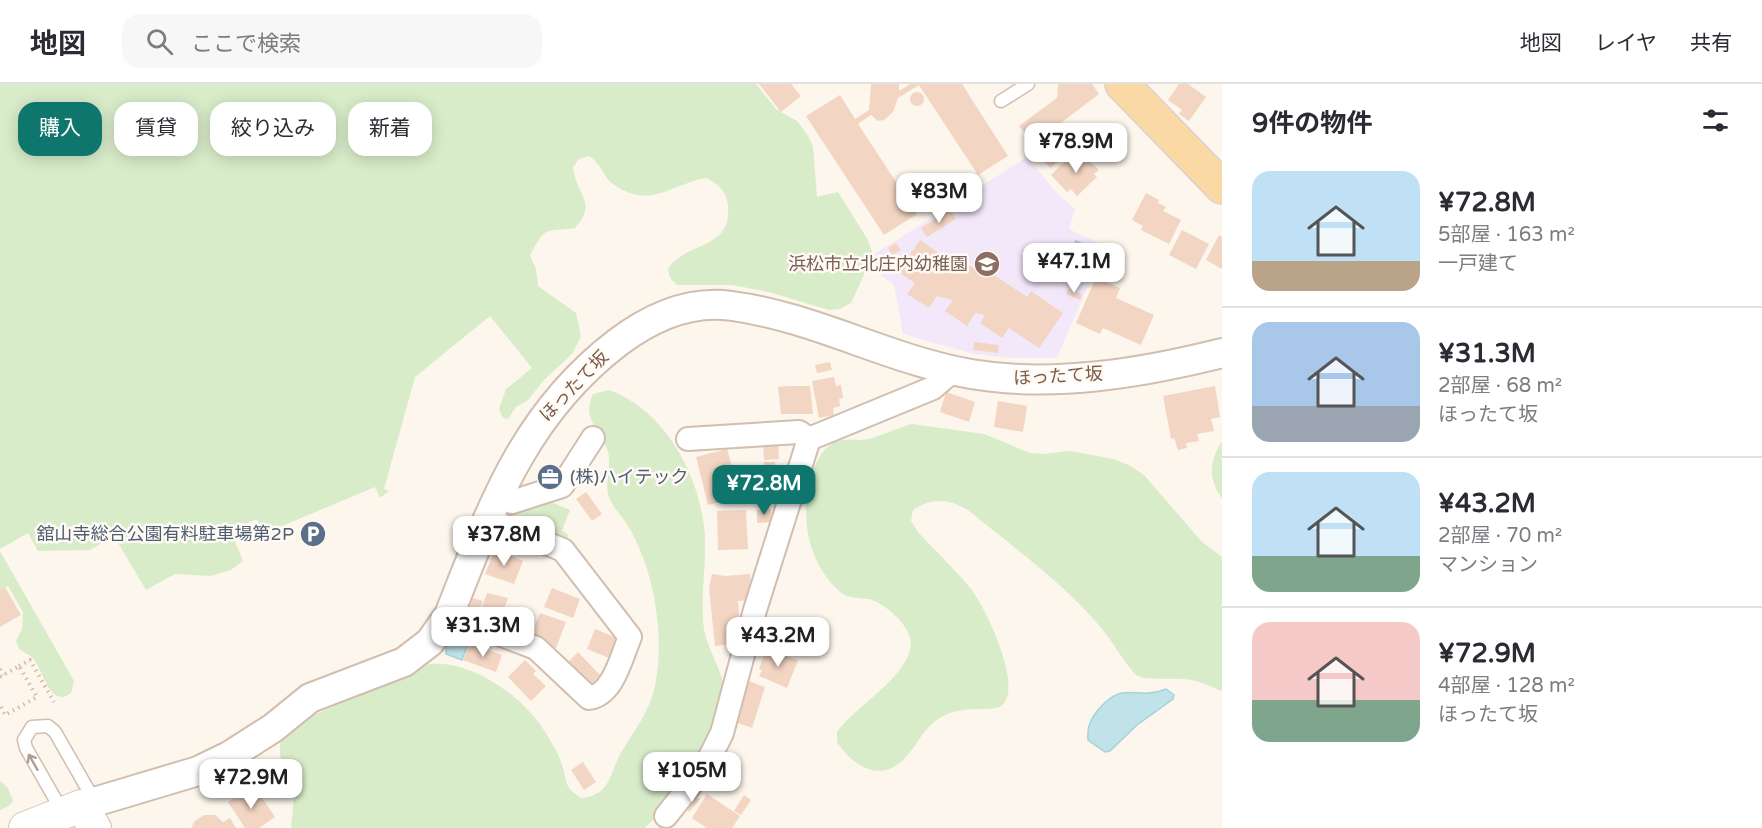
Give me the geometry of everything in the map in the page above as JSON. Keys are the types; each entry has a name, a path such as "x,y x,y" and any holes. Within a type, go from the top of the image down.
{"main road":[{"path":"1122,84 1222,187"},
{"path":"25,828 83,812"}],"street":[{"name":"ほったて坂","path":"83,812 198,771 229,756 266,733 310,698 404,662 430,642 449,615 493,507 531,433 543,416 584,371 649,321 676,311 705,305 730,305 764,311 954,370 1008,379 1047,379 1144,369 1222,353"},
{"path":"809,439 933,388 954,370"},
{"path":"688,439 799,432 809,439"},
{"path":"493,507 562,486 593,438"},
{"path":"666,816 705,767 722,733 755,610 809,439"},
{"path":"449,615 536,648 580,693 589,698 600,696 607,689 630,637 563,550 493,507"}],"lane":[{"path":"1001,101 1028,84"},
{"path":"48,726 55,732 83,812 26,748 24,740 32,727 48,726"}],"path":[{"path":"0,669 2,676 30,660 54,702"},
{"path":"0,705 5,715 37,697 19,666"}],"shaded area":[{"name":"浜松市立北庄内幼稚園","path":"1027,157 1055,191 1075,209 1069,229 1105,246 1057,358 1010,358 974,354 903,334 894,285 879,274 873,255"}],"green space":[{"path":"0,84 756,84 776,109 797,121 807,134 813,146 817,197 838,192 868,240 873,255 851,303 840,309 829,310 769,292 732,285 677,285 670,278 668,269 676,260 706,244 723,231 728,206 726,196 721,189 706,178 660,193 638,195 613,184 589,156 579,159 573,167 584,198 585,211 582,219 575,228 552,230 543,234 530,255 536,269 538,286 576,313 581,336 573,353 544,380 528,400 516,407 508,419 503,418 499,409 506,389 532,368 490,316 415,377 384,489 389,491 380,498 375,487 263,534 257,519 230,530 243,561 231,570 210,576 175,574 146,590 114,536 90,550 38,551 28,533 0,549"},
{"path":"609,390 648,413 664,430 688,471 697,493 702,516 705,538 704,629 721,675 724,693 710,737 682,786 645,828 291,828 294,796 280,755 280,740 300,721 430,664 447,664 464,668 497,684 526,708 547,735 562,764 567,784 572,791 581,798 591,796 604,788 650,703 655,686 659,648 652,587 631,531 609,497 608,452 593,424 589,411 593,394"},
{"path":"912,424 984,434 1030,453 1070,451 1113,459 1131,466 1145,476 1202,542 1222,557 1222,691 1192,680 1138,676 1087,612 1038,566 968,510 947,502 934,501 913,510 911,521 918,532 971,589 985,612 1006,666 1007,697 997,708 959,711 943,716 929,726 904,759 886,770 876,771 867,768 850,758 837,742 837,732 895,676 910,650 910,638 904,626 887,608 868,599 845,595 827,578 819,565 809,537 806,506 808,491 817,462 825,449 833,443 842,440 869,439"},
{"path":"1222,441 1222,499 1214,484 1212,470"},
{"path":"541,498 570,510 562,530 568,535 567,544 508,520 502,510"},
{"path":"0,551 74,681 71,693 63,697 52,692 35,661 19,649 16,641 22,629 23,612 8,586 0,590"},
{"path":"0,781 8,788 13,801 9,806 0,810"}],"water":[{"path":"1076,241 1092,248 1080,274 1065,267"},
{"path":"460,629 472,633 462,660 446,654 446,645"},
{"path":"1166,689 1174,695 1173,699 1137,725 1110,751 1105,752 1088,740 1093,717 1107,700 1123,693 1146,693"}],"building":[{"path":"759,84 791,84 801,96 781,112"},
{"path":"871,84 899,84 899,91 910,84 962,84 1008,156 978,175 919,85 898,98 893,112 884,120 878,121 871,115 858,124 917,214 884,235 806,116 840,95 855,119 869,110"},
{"path":"1058,84 1092,84 1099,94 1033,144 1019,126 1057,98"},
{"path":"1179,84 1188,84 1206,97 1189,121 1179,114 1182,110 1168,100"},
{"path":"914,92 920,92 924,99 920,106 914,106 910,102 910,96"},
{"path":"1049,147 1061,159 1050,168 1039,156"},
{"path":"1077,150 1099,170 1094,174 1097,177 1077,196 1071,189 1067,192 1051,175"},
{"path":"1146,193 1166,207 1163,211 1181,220 1169,244 1141,230 1143,226 1132,220"},
{"path":"950,210 956,219 927,237 921,228"},
{"path":"1182,230 1209,244 1196,269 1169,255"},
{"path":"1219,235 1222,237 1222,269 1206,260"},
{"path":"920,240 949,260 953,254 986,277 990,272 1027,297 1031,291 1063,313 1039,348 1009,328 1002,338 980,323 985,315 975,313 967,326 945,311 953,300 937,296 929,308 907,294 915,283 898,272"},
{"path":"896,243 901,250 892,255 888,248"},
{"path":"1096,250 1101,252 1094,269 1089,267"},
{"path":"1096,278 1120,288 1116,298 1154,315 1141,345 1103,328 1100,334 1076,323"},
{"path":"1069,289 1082,295 1080,300 1066,294"},
{"path":"974,342 999,345 998,353 973,350"},
{"path":"830,362 832,370 817,373 815,365"},
{"path":"834,377 836,386 841,385 843,398 839,399 840,406 833,408 834,415 819,418 812,381"},
{"path":"810,386 813,414 781,414 778,387"},
{"path":"1215,386 1220,417 1211,419 1214,431 1197,434 1199,441 1186,443 1187,448 1178,450 1174,438 1171,439 1163,396"},
{"path":"946,392 975,402 969,422 940,412"},
{"path":"998,401 1027,406 1023,432 994,427"},
{"path":"778,443 779,459 764,460 763,444"},
{"path":"727,449 738,487 733,488 735,498 708,505 696,457"},
{"path":"764,462 775,462 775,467 764,468"},
{"path":"548,469 558,475 551,486 542,480"},
{"path":"586,492 602,514 592,521 576,499"},
{"path":"771,509 772,522 757,523 757,510"},
{"path":"746,510 748,549 718,550 717,511"},
{"path":"495,550 523,561 514,584 485,574"},
{"path":"712,574 725,576 750,574 752,600 738,601 740,628 737,628 738,643 715,646 709,588"},
{"path":"5,587 21,615 0,627 0,590"},
{"path":"552,588 580,599 573,618 544,607"},
{"path":"487,593 508,598 498,625 478,618"},
{"path":"473,598 483,601 477,616 468,612"},
{"path":"540,613 566,622 556,648 530,638"},
{"path":"595,629 617,638 609,658 587,649"},
{"path":"470,643 502,655 496,672 463,660"},
{"path":"766,650 798,660 787,688 759,676 762,670 759,669"},
{"path":"578,652 600,675 587,688 564,666"},
{"path":"525,660 536,671 533,674 546,686 531,701 508,677"},
{"path":"746,680 765,687 752,728 732,721"},
{"path":"583,762 596,782 584,790 571,770"},
{"path":"256,789 275,817 259,828 245,828 228,802 244,791 246,795"},
{"path":"707,794 740,816 732,828 707,828 692,818"},
{"path":"694,795 700,799 689,812 684,808"},
{"path":"744,795 751,800 741,815 734,811"},
{"path":"204,815 215,815 223,822 230,818 236,828 191,828 195,821"}],"place":[{"name":"浜松市立北庄内幼稚園","path":"987,264"},
{"name":"(株)ハイテック","path":"550,477"},
{"name":"舘山寺総合公園有料駐車場第2P","path":"313,534"}]}
